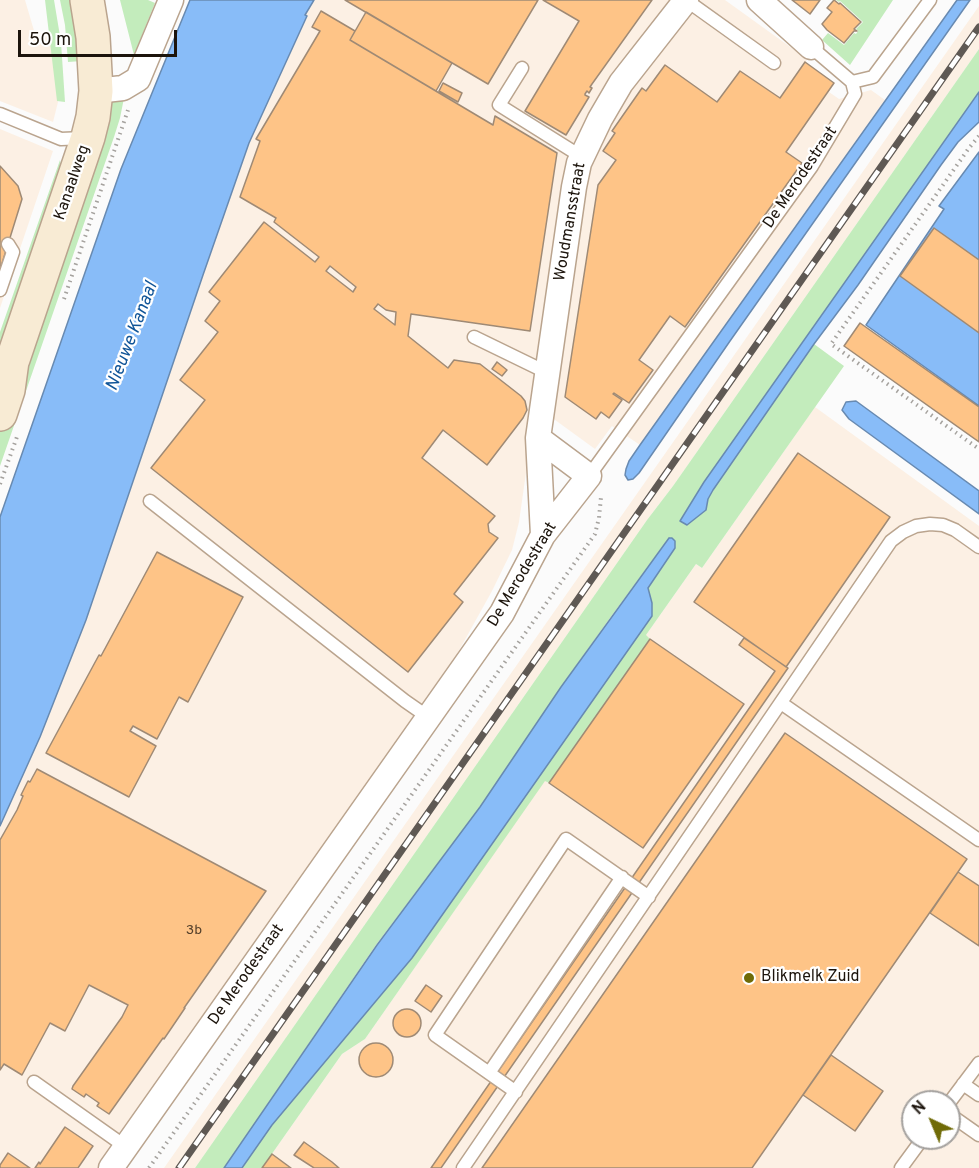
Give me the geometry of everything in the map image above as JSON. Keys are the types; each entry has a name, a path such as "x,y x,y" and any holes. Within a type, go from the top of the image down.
{"main road":[{"name":"Kanaalweg","path":"0,414 8,390 6,370 93,117 96,91 93,37 87,0"}],"street":[{"path":"96,91 123,88 138,79 171,0"},
{"name":"Woudmansstraat","path":"543,535 538,438 579,163 600,119 621,83 686,0"},
{"path":"759,0 811,47"},
{"path":"538,438 589,476"},
{"name":"De Merodestraat","path":"111,1168 502,613 543,535 589,476"}],"lane":[{"path":"686,0 774,63"},
{"path":"811,47 852,82 873,77 930,0"},
{"path":"522,68 499,105 582,157"},
{"name":"De Merodestraat","path":"589,476 812,166 855,94 852,82"},
{"path":"0,114 62,139 88,137"},
{"path":"0,290 13,252 8,244"},
{"path":"474,337 548,373"},
{"path":"150,501 428,717"},
{"path":"463,1168 891,542 916,526 930,524 943,525 955,530 979,547"},
{"path":"781,703 979,840"},
{"path":"516,1092 435,1035 566,839 649,897"},
{"path":"489,1073 622,877"},
{"path":"959,1090 979,1063"},
{"path":"34,1082 126,1148"},
{"path":"963,1084 979,1095"},
{"path":"961,1123 979,1136"},
{"path":"901,1168 914,1150"}],"path":[{"path":"979,136 831,344 979,449"},
{"path":"149,1168 595,534 601,497 596,483 589,476"}],"shaded area":[{"path":"0,0 25,0 35,34 50,31 58,102 53,122 0,101"},
{"path":"314,0 671,0 607,92 546,332 519,522 512,550 457,654 98,1168 0,1168 0,826 40,737 86,620 249,143 307,17 305,15"},
{"path":"698,0 725,0 807,59 806,62 835,83 829,92 839,99 871,90 885,100 640,445 612,426 595,449 551,417 583,182 607,121 651,55 663,49"},
{"path":"979,6 979,49 195,1168 164,1168"},
{"path":"0,129 53,151 0,308"},
{"path":"815,407 979,526 979,1168 262,1168 342,1054 365,1039 545,780 548,783 696,564 702,568"}],"green space":[{"path":"45,0 54,0 61,42 65,102 57,101"},
{"path":"60,0 75,0 82,61 68,62"},
{"path":"120,0 148,0 155,3 134,55"},
{"path":"836,0 893,0 850,65 822,40 828,33 844,45 854,33 856,34 858,31 856,29 863,22"},
{"path":"979,49 979,92 704,482 706,510 713,490 814,344 844,366 702,568 696,564 646,635 650,639 549,783 545,781 365,1039 342,1054 262,1168 242,1168 272,1125 412,958 652,616 652,603 648,588 675,541 672,538 669,538 610,618 480,807 376,945 224,1168 195,1168 647,520"},
{"path":"124,98 114,137 0,466 0,429 111,103"},
{"path":"60,160 62,169 0,361 0,332"}],"water":[{"name":"Nieuwe Kanaal","path":"190,0 314,0 305,15 307,16 249,143 86,620 40,737 0,826 0,517 121,169"},
{"path":"957,0 970,0 639,473 633,479 628,480 625,475 629,461"},
{"path":"979,92 979,122 958,142 814,344 713,490 706,510 687,525 680,521 704,482"},
{"path":"979,152 979,406 866,325 944,209 939,206"},
{"path":"856,401 979,491 979,514 849,419 842,410 846,402"},
{"path":"669,538 675,541 675,548 648,588 652,603 652,616 412,958 272,1125 242,1168 224,1168 377,945 480,807 561,687"}],"building":[{"path":"345,0 538,0 488,84"},
{"path":"543,0 652,0 592,84 589,93 587,91 585,94 589,97 566,135 525,111 579,21"},
{"path":"792,0 820,0 810,14"},
{"path":"834,0 861,22 854,29 857,31 854,31 844,43 822,24 832,12 827,8"},
{"path":"321,11 355,31 350,40 493,125 495,116 557,153 530,331 411,314 408,336 448,368 454,360 480,364 521,396 527,410 487,465 443,430 422,458 495,516 488,524 489,532 498,538 454,594 463,602 408,672 151,468 205,400 180,380 218,332 205,321 220,301 209,292 264,222 315,262 319,257 274,222 276,218 240,197 260,141 256,139 320,31 312,27","holes":["330,266 356,287 353,292 326,271","378,304 386,310 396,312 395,325 374,309"]},
{"path":"366,12 452,63 436,91 350,40"},
{"path":"805,62 834,83 786,152 802,163 685,327 670,316 639,360 653,370 629,403 614,393 622,400 609,418 601,412 596,419 565,397 598,185 616,160 603,151 615,133 612,131 642,88 646,91 665,65 717,102 740,71 780,98"},
{"path":"443,83 462,93 458,102 439,91"},
{"path":"0,166 18,186 22,199 0,270"},
{"path":"934,228 979,260 979,333 900,276"},
{"path":"860,323 979,407 979,442 844,346"},
{"path":"497,362 507,370 502,376 492,369"},
{"path":"798,453 890,517 786,667 694,602"},
{"path":"157,552 243,597 188,702 179,697 157,739 133,726 130,731 156,746 129,797 46,753"},
{"path":"744,638 788,668 441,1168 431,1168 775,671 739,645"},
{"path":"650,639 744,704 643,848 549,783"},
{"name":"Blikmelk Zuid","path":"785,733 967,859 752,1168 482,1168"},
{"path":"37,769 266,891 109,1114 97,1106 99,1103 86,1094 84,1097 72,1089 128,1005 89,985 65,1031 50,1023 22,1075 4,1064 0,1070 0,840 17,810 28,781 30,782"},
{"path":"958,872 979,886 979,946 930,913"},
{"path":"426,985 442,996 431,1012 415,1001"},
{"path":"407,1009 417,1013 421,1023 417,1033 407,1037 397,1033 393,1023 397,1013"},
{"path":"376,1043 388,1048 393,1060 388,1072 376,1077 364,1072 359,1060 364,1048"},
{"path":"831,1055 883,1091 855,1131 803,1095"},
{"path":"65,1127 93,1146 78,1168 35,1168 39,1162 40,1164"},
{"path":"304,1142 339,1168 314,1168 294,1155"},
{"path":"8,1153 30,1168 0,1168"},
{"path":"272,1154 291,1168 262,1168"}],"railway":[{"path":"179,1168 979,27"}],"place":[{"name":"Blikmelk Zuid","path":"749,978"}]}
